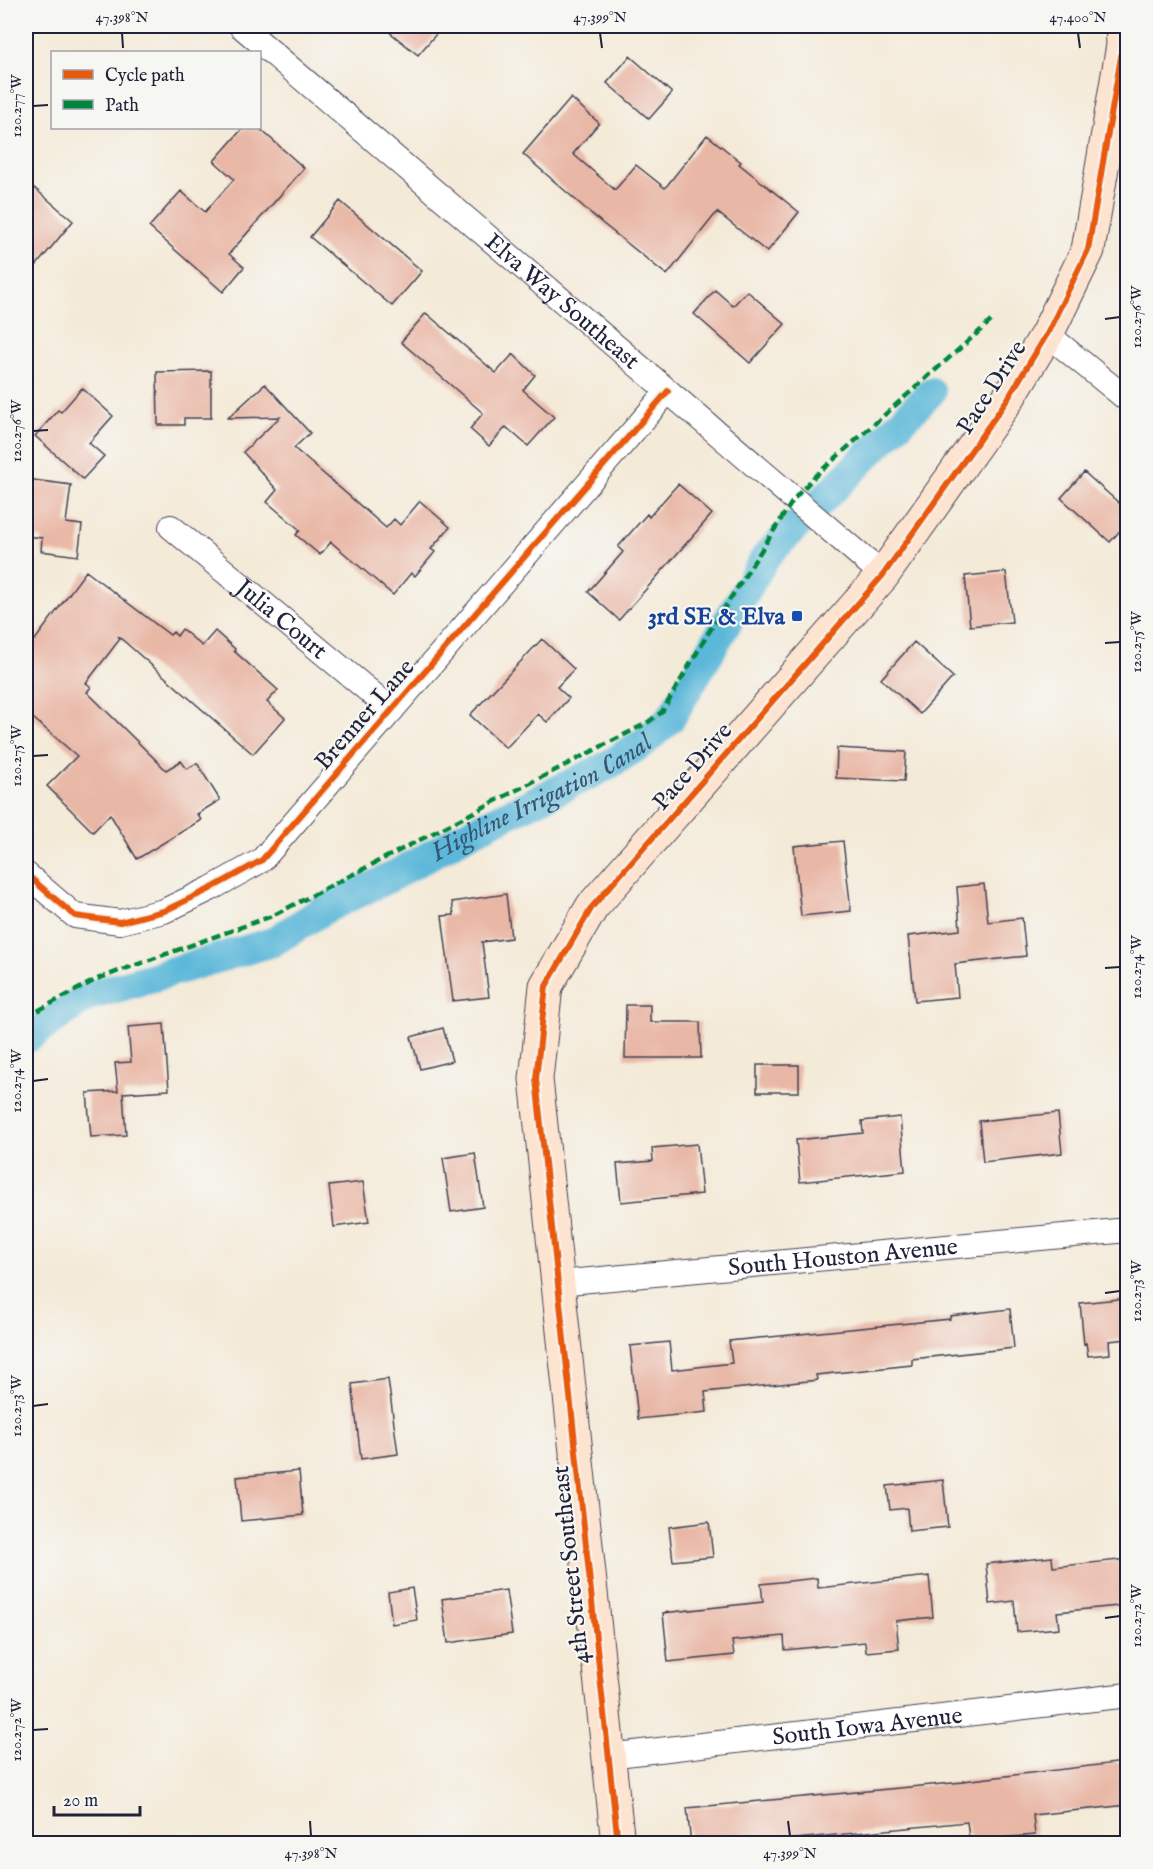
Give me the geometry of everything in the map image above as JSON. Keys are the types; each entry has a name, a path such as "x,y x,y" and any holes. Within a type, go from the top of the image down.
{"street":[{"name":"Elva Way Southeast","path":"241,26 883,575"},
{"name":"Pace Drive","path":"558,1283 536,1079 546,986 592,907 883,575 1007,400 1047,333 1088,250 1123,45 1122,26"},
{"path":"1047,333 1128,400"},
{"name":"Brenner Lane","path":"26,874 75,916 120,922 164,911 262,860 668,391"},
{"name":"Julia Court","path":"171,527 392,710"},
{"name":"South Houston Avenue","path":"558,1283 1128,1230"},
{"name":"4th Street Southeast","path":"558,1283 618,1844"},
{"name":"South Iowa Avenue","path":"608,1756 1128,1695"}],"building":[{"path":"382,26 443,26 418,55"},
{"path":"630,56 672,93 649,119 607,83"},
{"path":"571,98 599,123 573,154 615,190 636,165 665,188 707,135 799,212 767,252 717,212 667,275 602,223 523,154"},
{"path":"242,129 260,129 304,168 229,254 244,267 223,292 149,227 181,191 205,212 234,179 214,161"},
{"path":"26,181 73,221 26,278"},
{"path":"340,201 422,271 392,306 310,237"},
{"path":"715,290 733,306 747,291 785,324 750,363 694,314"},
{"path":"426,313 496,373 513,354 535,375 523,390 554,417 528,446 506,427 489,446 470,429 483,413 401,342"},
{"path":"211,371 211,418 184,418 184,425 158,425 157,372"},
{"path":"265,384 310,433 294,448 386,528 394,519 400,525 420,501 450,527 431,549 435,552 415,576 411,573 393,595 331,542 320,555 296,535 300,530 267,502 277,490 243,452 280,417 228,418"},
{"path":"82,388 113,416 89,443 104,456 83,479 35,436"},
{"path":"1084,472 1128,511 1128,522 1110,542 1061,498"},
{"path":"26,479 71,485 66,523 82,525 78,556 41,551 42,538 26,536"},
{"path":"678,484 712,514 619,620 588,592 623,552 618,547"},
{"path":"86,571 170,635 173,632 177,636 182,629 202,646 215,631 278,690 267,702 285,718 253,754 118,636 120,639 86,683 91,687 87,692 166,770 181,761 187,769 197,763 220,800 197,814 201,820 137,859 110,814 93,832 47,786 77,756 26,712 26,632 35,640"},
{"path":"1006,572 1012,622 970,626 965,576"},
{"path":"542,639 574,669 557,687 569,698 547,722 538,714 506,748 470,715"},
{"path":"914,642 953,677 920,714 881,679"},
{"path":"837,748 906,752 904,781 836,778"},
{"path":"843,841 851,911 801,916 794,846"},
{"path":"984,884 988,922 1022,918 1026,956 955,964 958,997 915,1001 908,936 960,930 957,887"},
{"path":"506,894 511,938 482,942 489,997 453,1001 442,916 454,915 452,902"},
{"path":"626,1005 650,1005 650,1022 700,1022 701,1058 625,1058"},
{"path":"164,1024 169,1090 123,1093 126,1135 91,1137 87,1093 118,1091 115,1063 131,1062 128,1027"},
{"path":"443,1028 452,1061 420,1069 411,1037"},
{"path":"757,1065 799,1065 799,1092 757,1092"},
{"path":"1058,1113 1062,1153 983,1162 979,1121"},
{"path":"900,1117 905,1171 800,1182 796,1140 863,1133 862,1121"},
{"path":"697,1144 702,1194 621,1202 617,1164 653,1161 652,1148"},
{"path":"475,1153 483,1207 451,1212 443,1158"},
{"path":"363,1182 369,1222 334,1227 329,1186"},
{"path":"1128,1298 1128,1339 1109,1341 1110,1354 1088,1356 1086,1343 1084,1344 1080,1303"},
{"path":"1010,1309 1014,1348 912,1359 912,1365 816,1375 817,1380 705,1392 707,1412 638,1419 630,1346 669,1342 672,1370 732,1363 729,1341 950,1319 950,1316"},
{"path":"388,1379 398,1454 361,1459 352,1384"},
{"path":"299,1471 303,1515 241,1521 237,1477"},
{"path":"943,1480 948,1527 909,1531 907,1508 890,1510 887,1486"},
{"path":"709,1522 713,1557 673,1561 669,1527"},
{"path":"1052,1557 1053,1567 1128,1559 1128,1605 1057,1612 1059,1628 1017,1632 1014,1601 990,1604 986,1564"},
{"path":"929,1576 933,1617 896,1621 899,1649 866,1652 865,1642 785,1650 784,1636 732,1641 734,1655 668,1662 663,1613 763,1602 761,1584 817,1578 818,1588"},
{"path":"412,1588 417,1620 392,1624 388,1592"},
{"path":"506,1590 512,1634 448,1643 442,1599"},
{"path":"1124,1762 1128,1805 1033,1815 1035,1835 1000,1838 1000,1844 970,1844 967,1822 744,1844 691,1844 687,1808 963,1782"}],"waterway":[{"name":"Highline Irrigation Canal","path":"26,1039 88,996 273,942 325,909 391,877 467,834 605,767 644,742 670,719 767,555 931,392"}],"marked path":[{"path":"26,1017 97,979 272,916 647,723 662,712 709,632 794,499 814,477 991,321"}],"cycle path":[{"path":"618,1844 536,1079 546,986 592,907 883,575 1007,400 1047,334 1088,250 1123,45 1122,26"},
{"path":"26,874 75,916 120,922 164,911 262,860 668,391"}],"place":[{"name":"3rd SE & Elva","path":"797,616"}]}
